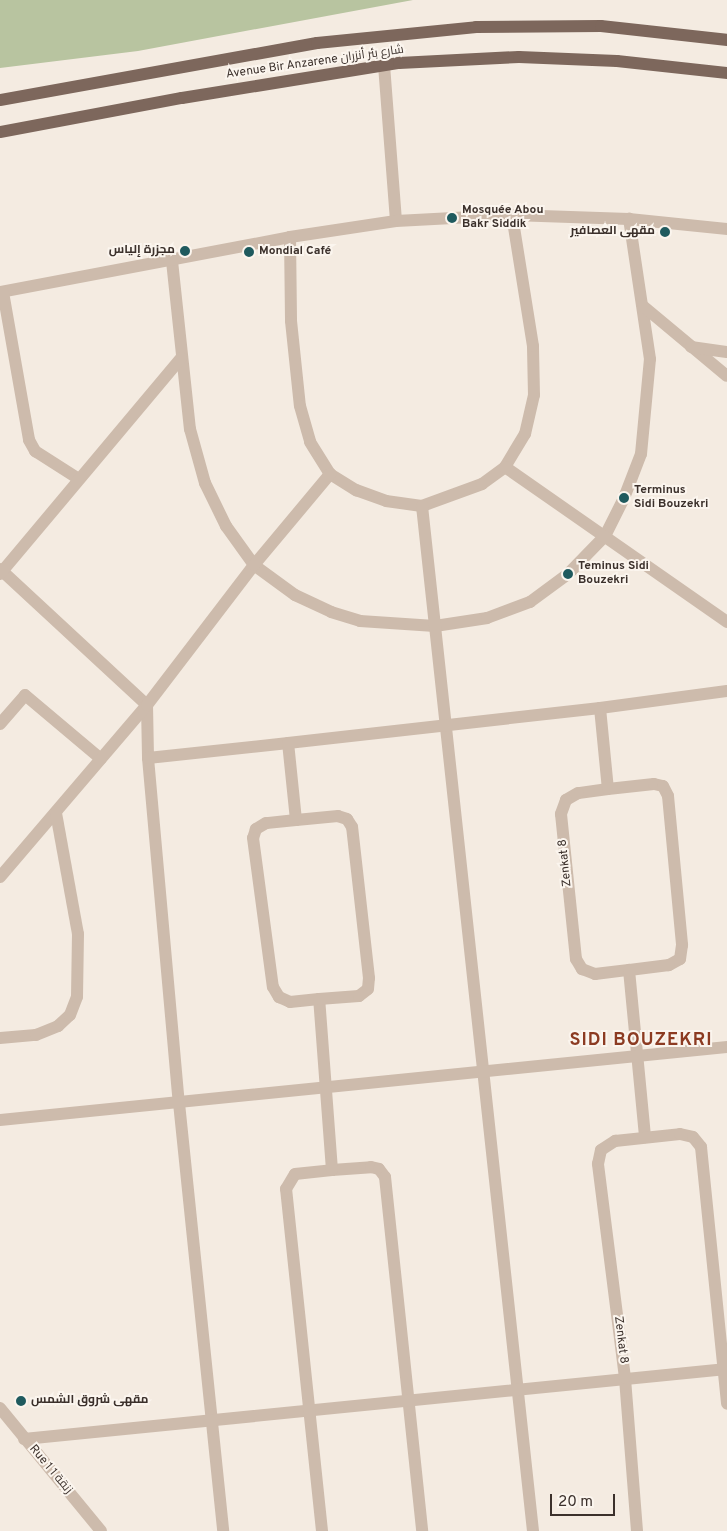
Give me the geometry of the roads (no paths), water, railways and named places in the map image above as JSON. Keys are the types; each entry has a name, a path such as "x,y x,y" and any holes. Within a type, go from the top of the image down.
{"main road":[{"name":"Avenue Bir Anzarene شارع بئر أنزران","path":"0,100 317,43 476,27 601,26 727,40"},
{"name":"Avenue Bir Anzarene شارع بئر أنزران","path":"0,132 182,98 384,65 519,57 617,61 727,73"}],"street":[{"path":"384,65 396,221"},
{"path":"290,236 291,321 300,406 310,442 330,474 356,490 386,501 422,506 482,484 505,467 524,434 534,396 533,346 512,215"},
{"path":"79,479 35,451 29,440 2,292 172,261 290,236 396,221 512,215 629,219 727,229"},
{"path":"172,261 190,429 205,483 226,526 254,565 295,595 331,612 360,621 435,626 487,618 530,602 568,574 605,536 624,498 641,454 650,359 629,219"},
{"path":"643,306 691,348 727,376"},
{"path":"691,348 727,352"},
{"path":"181,358 1,571 147,705 148,758 179,1103 214,1421 223,1531"},
{"path":"505,467 727,622"},
{"path":"0,877 147,705 254,565 330,474"},
{"path":"422,506 481,1071 520,1388 533,1531"},
{"path":"148,758 600,708 727,691"},
{"path":"0,724 25,695 100,759"},
{"path":"600,708 608,789"},
{"path":"288,743 296,820"},
{"name":"Zenkat 8","path":"654,784 663,786 668,796 682,945 680,958 669,965 596,974 582,969 576,958 561,814 566,800 578,793 608,789 654,784"},
{"path":"0,1038 36,1036 58,1026 70,1015 77,997 78,934 56,813"},
{"path":"338,816 347,819 352,827 370,978 368,989 359,996 319,999 290,1002 279,998 273,987 254,838 256,829 266,823 338,816"},
{"path":"629,970 645,1137 680,1134 694,1137 701,1147 725,1369 727,1404"},
{"path":"319,999 332,1170"},
{"path":"0,1120 327,1089 481,1071 727,1047"},
{"name":"Zenkat 8","path":"637,1531 625,1378 598,1164 601,1150 615,1141 645,1137"},
{"path":"322,1531 286,1189 295,1174 371,1166 379,1170 385,1177 406,1400 422,1531"},
{"path":"24,1439 725,1369"},
{"name":"Rue 1 زنقة 1","path":"0,1408 101,1531"}],"place":[{"name":"Mosquée Abou Bakr Siddik","path":"452,218"},
{"name":"مقهى العصافير","path":"665,232"},
{"name":"مجزرة إلياس","path":"185,251"},
{"name":"Mondial Café","path":"249,252"},
{"name":"Terminus Sidi Bouzekri","path":"624,498"},
{"name":"Teminus Sidi Bouzekri","path":"568,574"},
{"name":"مقهى شروق الشمس","path":"21,1401"}],"district":[{"name":"SIDI BOUZEKRI","path":"641,1041"}]}
